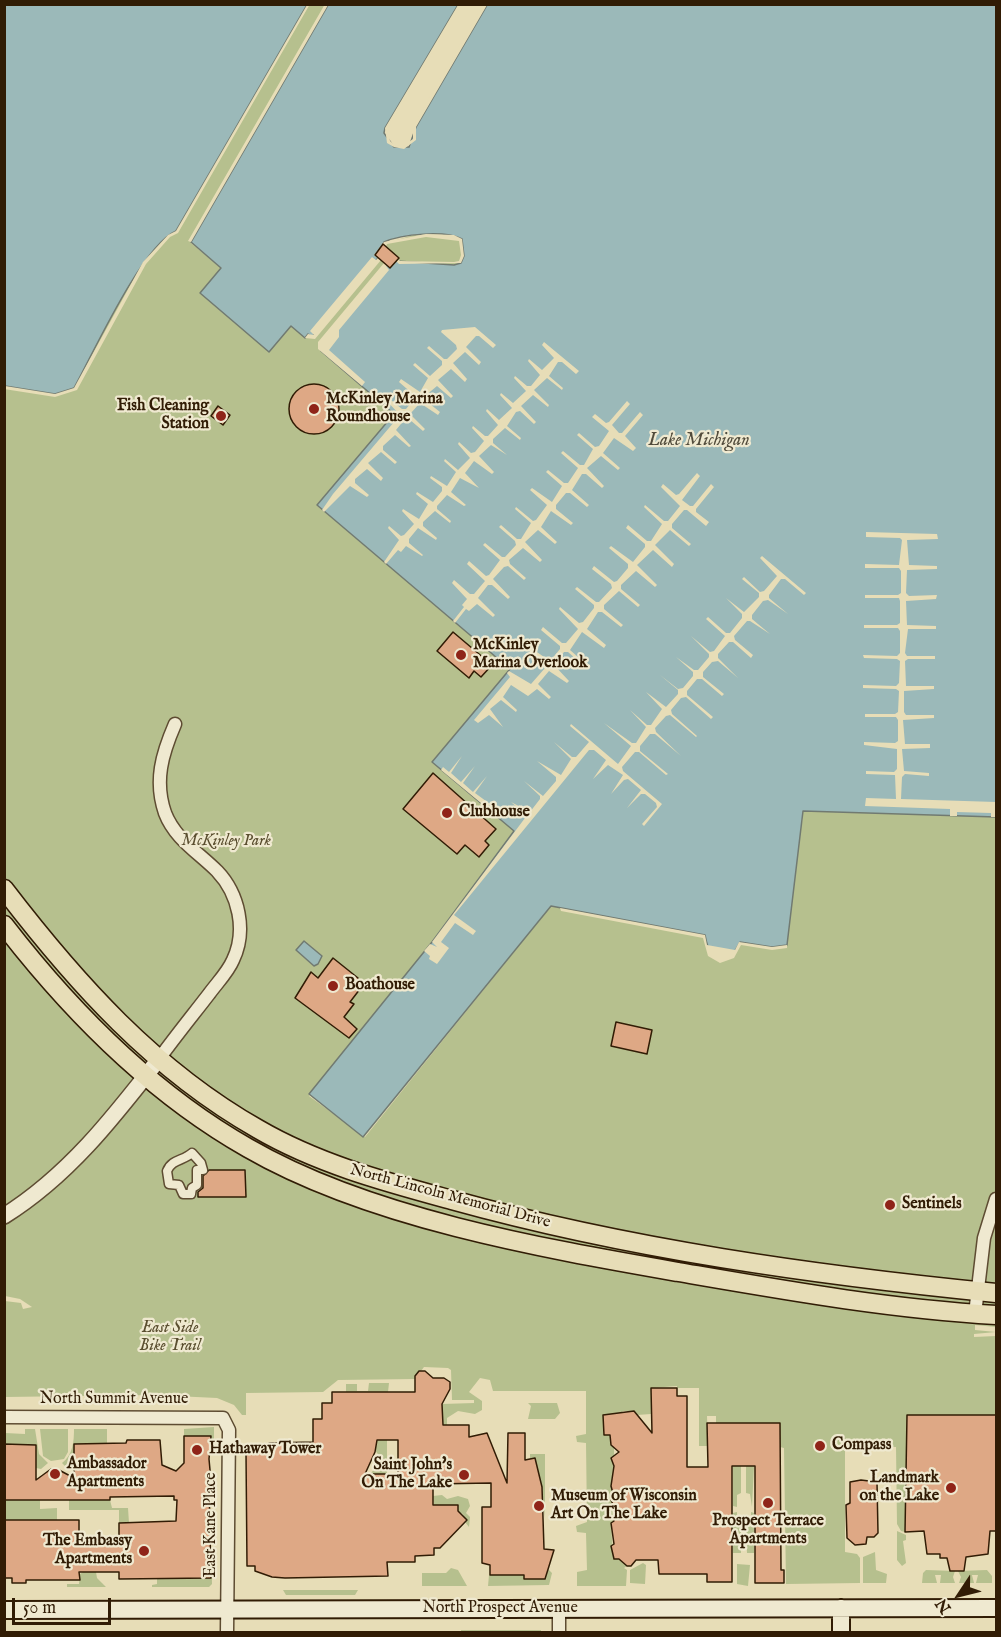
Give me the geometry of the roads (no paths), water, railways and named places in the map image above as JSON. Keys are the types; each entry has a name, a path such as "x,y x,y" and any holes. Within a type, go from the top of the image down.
{"main road":[{"name":"North Lincoln Memorial Drive","path":"4,889 53,952 101,1005 159,1059 258,1129 369,1177 506,1215 649,1244 826,1274 996,1293"},
{"name":"North Lincoln Memorial Drive","path":"4,925 65,999 145,1076 248,1148 303,1175 357,1197 422,1216 565,1251 638,1265 805,1294 996,1315"},
{"path":"841,1608 841,1632"},
{"name":"North Prospect Avenue","path":"4,1610 996,1608"}],"street":[{"path":"4,1216 54,1181 82,1152 159,1059 233,962 239,932 237,907 218,872 179,837 165,812 160,792 160,765 175,724"},
{"path":"192,1153 199,1160 203,1170 197,1170 197,1185 192,1188 191,1194 183,1194 180,1186 169,1184 167,1171 174,1162 192,1153"},
{"path":"975,1314 984,1238 996,1199"},
{"name":"North Summit Avenue","path":"4,1417 223,1418"},
{"name":"East Kane Place","path":"223,1418 229,1430 227,1632"},
{"path":"559,1609 559,1632"}],"water":[{"path":"4,5 307,5 176,231 162,241 134,278 74,388 55,394 5,386"},
{"name":"Lake Michigan","path":"328,5 458,5 385,128 384,133 394,147 409,147 416,127 487,5 996,5 996,817 803,811 787,945 772,947 740,942 732,956 726,958 712,955 705,935 551,906 363,1137 309,1094 432,942 514,831 432,762 510,669 317,505 394,414 321,351 321,344 386,265 396,261 454,265 461,263 464,256 462,239 455,236 423,234 384,242 378,258 312,337 308,334 305,338 291,326 269,352 200,293 221,268 191,242"},
{"path":"304,941 322,956 318,964 314,966 296,950"}],"place":[{"name":"McKinley Marina Roundhouse","path":"314,409"},
{"name":"Fish Cleaning Station","path":"221,416"},
{"name":"McKinley Marina Overlook","path":"461,655"},
{"name":"Clubhouse","path":"447,813"},
{"name":"Boathouse","path":"333,986"},
{"name":"Sentinels","path":"890,1205"},
{"name":"Compass","path":"820,1446"},
{"name":"Hathaway Tower","path":"197,1450"},
{"name":"Ambassador Apartments","path":"55,1474"},
{"name":"Saint John's On The Lake","path":"464,1475"},
{"name":"Landmark on the Lake","path":"951,1488"},
{"name":"Prospect Terrace Apartments","path":"768,1503"},
{"name":"Museum of Wisconsin Art On The Lake","path":"539,1506"},
{"name":"The Embassy Apartments","path":"144,1551"}],"park label":[{"name":"McKinley Park","path":"226,842"},
{"name":"East Side Bike Trail","path":"170,1338"}]}
